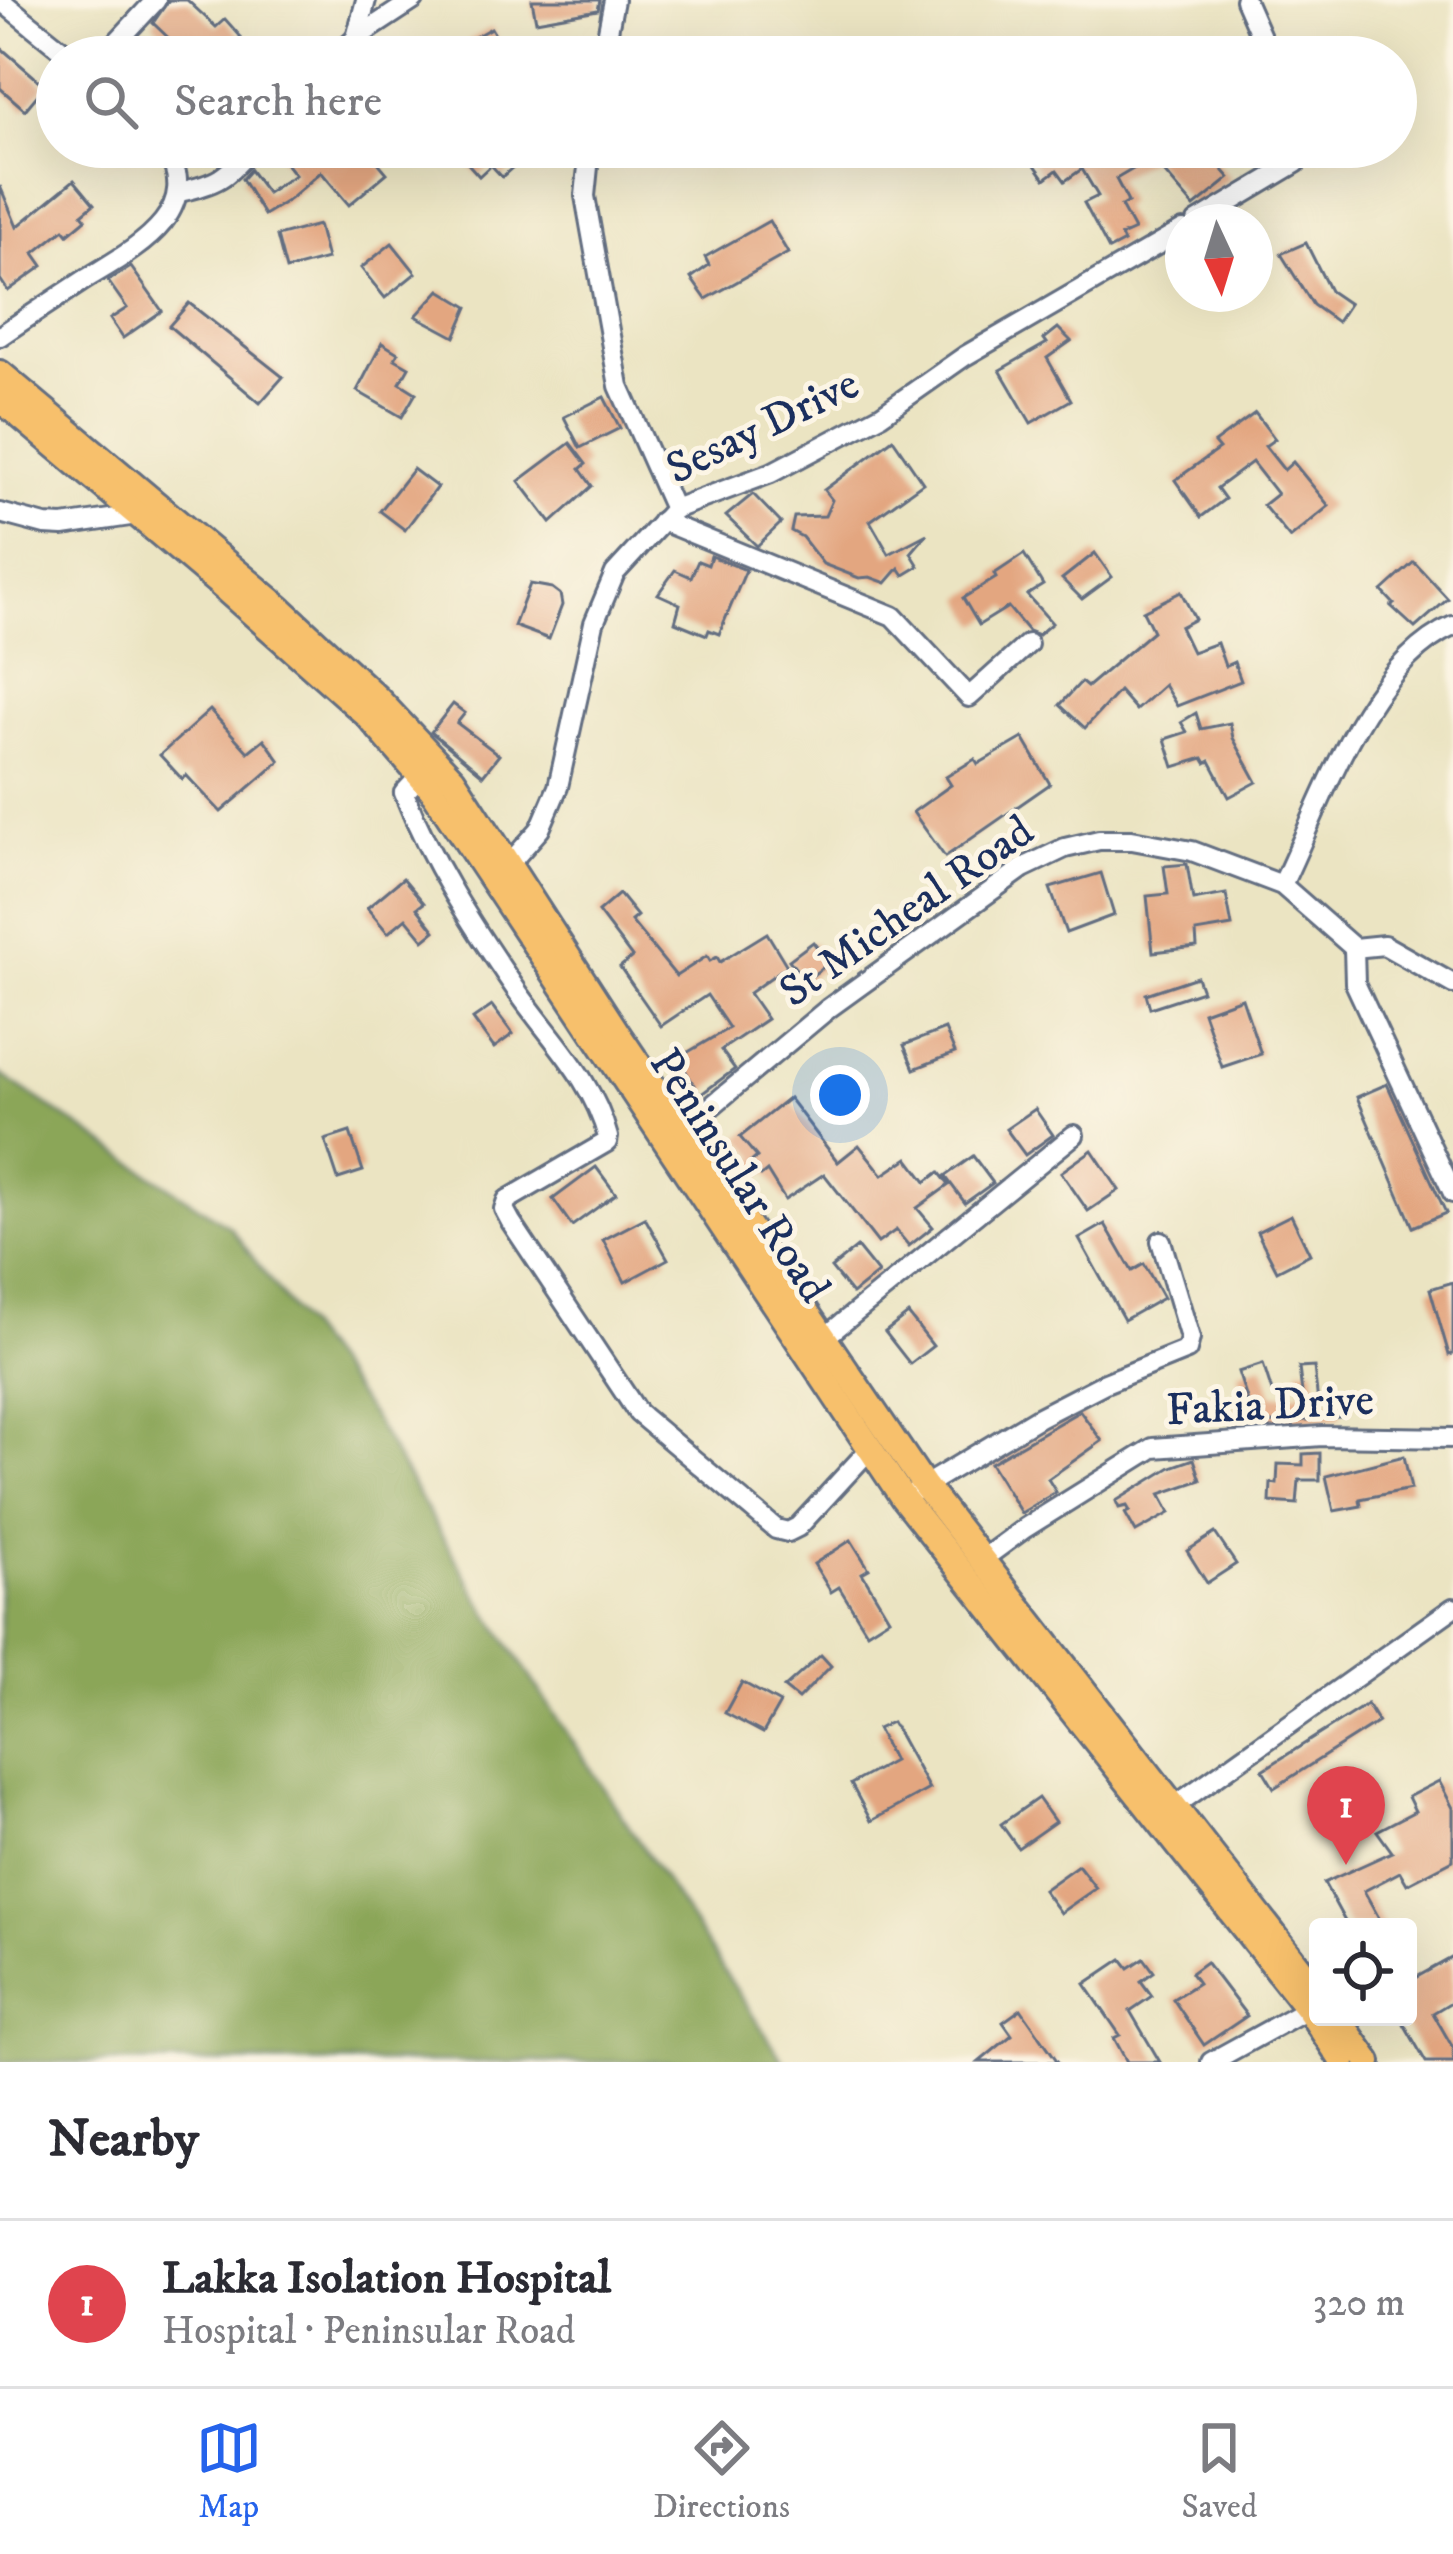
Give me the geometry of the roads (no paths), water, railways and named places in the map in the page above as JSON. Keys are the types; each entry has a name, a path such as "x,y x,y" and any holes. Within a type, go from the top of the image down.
{"main road":[{"name":"Peninsular Road","path":"0,374 280,608 377,698 453,779 500,869 870,1449 980,1561 1176,1805 1309,1993"},
{"name":"Peninsular Road","path":"0,399 367,715 500,869 824,1338 913,1492 1309,1993"},
{"name":"Peninsular Road","path":"1326,2026 1343,2062"},
{"path":"1343,2026 1369,2062"}],"street":[{"path":"0,0 45,36"},
{"path":"123,36 156,0"},
{"path":"357,36 366,0"},
{"path":"359,36 414,0"},
{"path":"608,36 614,0"},
{"path":"1245,0 1261,36"},
{"path":"0,336 142,244 164,223 178,192 174,168"},
{"path":"178,192 211,185 236,168"},
{"path":"588,168 586,196 619,386 668,515 893,616 969,698 1028,644"},
{"path":"1228,204 1289,168"},
{"name":"Sesay Drive","path":"500,869 540,829 558,787 594,623 615,573 668,515 771,473 881,415 965,356 1165,240"},
{"path":"0,513 63,526 137,515"},
{"path":"1282,885 1348,746 1386,682 1437,633 1453,626"},
{"path":"420,776 404,793 441,876 517,991 595,1094 607,1142 507,1200 504,1209 638,1414 776,1529 788,1532 870,1449"},
{"name":"St Micheal Road","path":"683,1130 829,1008 1023,868 1065,848 1099,840 1192,851 1282,885 1354,948 1384,945 1453,984"},
{"path":"1354,948 1355,982 1453,1193"},
{"path":"824,1338 1074,1135"},
{"path":"913,1492 1105,1383 1187,1350 1190,1338 1161,1241"},
{"name":"Fakia Drive","path":"980,1561 1153,1448 1322,1436 1453,1438"},
{"path":"1176,1805 1453,1609"},
{"path":"1211,2062 1309,2005"}],"place":[{"name":"Lakka Isolation Hospital","path":"1346,1865"}]}
